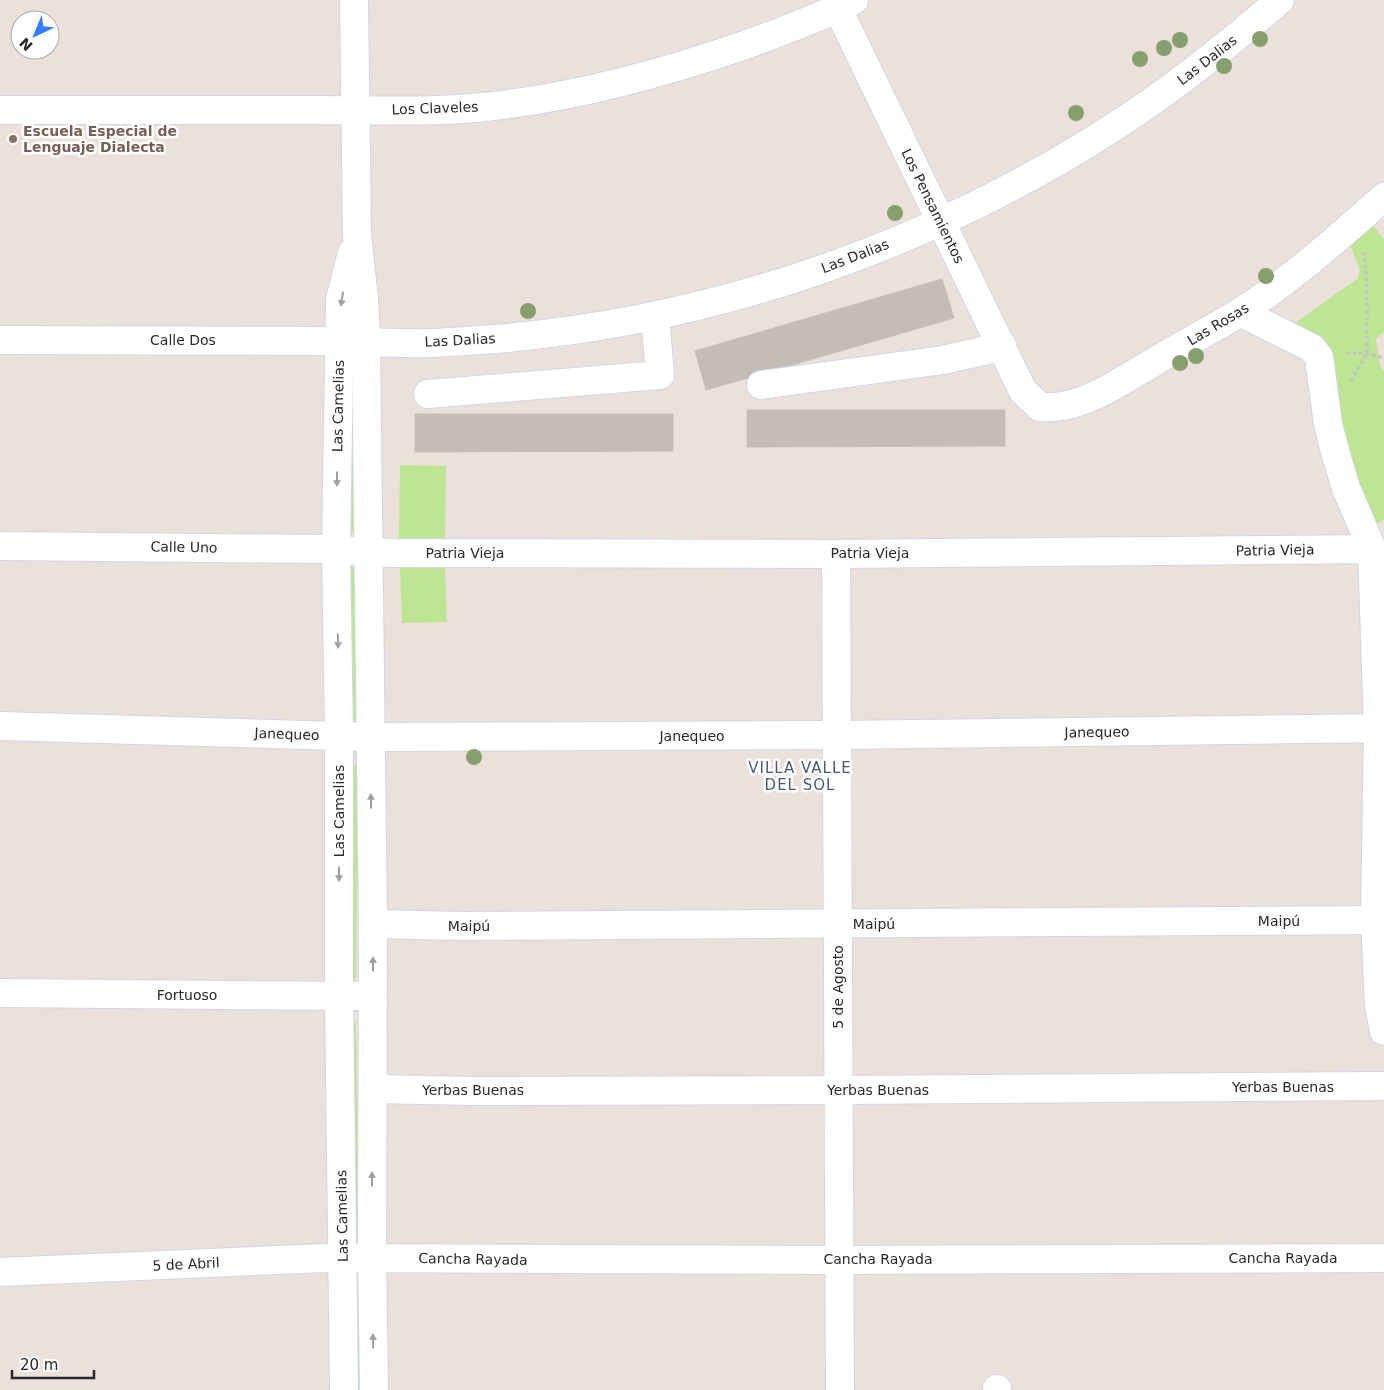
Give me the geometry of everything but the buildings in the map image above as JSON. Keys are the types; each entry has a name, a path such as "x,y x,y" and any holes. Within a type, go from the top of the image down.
{"street":[{"name":"Las Camelias","path":"354,0 357,235 364,299 366,342 373,924 372,1258 374,1390"},
{"name":"Las Dalias","path":"366,342 435,343 509,338 582,329 655,316 727,299 798,278 867,253 940,222 1006,190 1117,125 1229,43 1280,0"},
{"name":"Los Claveles","path":"0,110 423,110 493,106 563,95 632,80 700,60 766,37 846,4"},
{"name":"Los Pensamientos","path":"846,4 940,222 1002,344 1023,391 1033,401"},
{"name":"Las Rosas","path":"1033,401 1040,407 1061,407 1076,403 1113,386 1240,312 1293,275 1384,197"},
{"name":"Las Camelias","path":"344,1390 339,996 340,736 336,550 340,300 357,235"},
{"path":"1240,312 1312,348 1319,357 1328,424 1346,488 1378,543 1381,728 1375,920 1379,1004 1384,1031"},
{"path":"428,394 660,375 655,316"},
{"name":"Calle Dos","path":"0,340 366,342"},
{"path":"761,384 943,360 988,350 1002,344"},
{"name":"Patria Vieja","path":"368,552 836,554 1378,543"},
{"name":"Calle Uno","path":"0,546 321,549 368,552"},
{"name":"5 de Agosto","path":"836,554 840,1390"},
{"name":"Janequeo","path":"0,726 371,737 837,736 1381,728"},
{"name":"Maipú","path":"373,924 484,926 1375,920"},
{"name":"Fortuoso","path":"0,993 373,997"},
{"name":"Yerbas Buenas","path":"373,1089 472,1091 838,1090 1384,1086"},
{"name":"5 de Abril","path":"0,1272 372,1258"},
{"name":"Cancha Rayada","path":"372,1258 840,1260 1384,1258"}],"path":[{"path":"1350,384 1367,353 1367,284 1360,219"},
{"path":"1367,353 1384,358"}],"green space":[{"path":"1370,222 1384,239 1384,331 1376,339 1380,366 1384,371 1384,519 1375,526 1300,330 1296,324 1358,278 1359,268 1350,239"},
{"path":"349,358 356,358 355,532 348,531"},
{"path":"400,465 446,466 445,543 399,542"},
{"path":"349,567 356,567 358,720 351,720"},
{"path":"400,568 445,568 447,622 402,623"},
{"path":"352,765 358,765 356,978 350,978"},
{"path":"350,1021 356,1022 359,1231 353,1230"},
{"path":"355,1272 361,1273 362,1390 356,1390"}],"place":[{"name":"Escuela Especial de Lenguaje Dialecta","path":"13,139"}],"district":[{"name":"VILLA VALLE DEL SOL","path":"800,776"}]}
